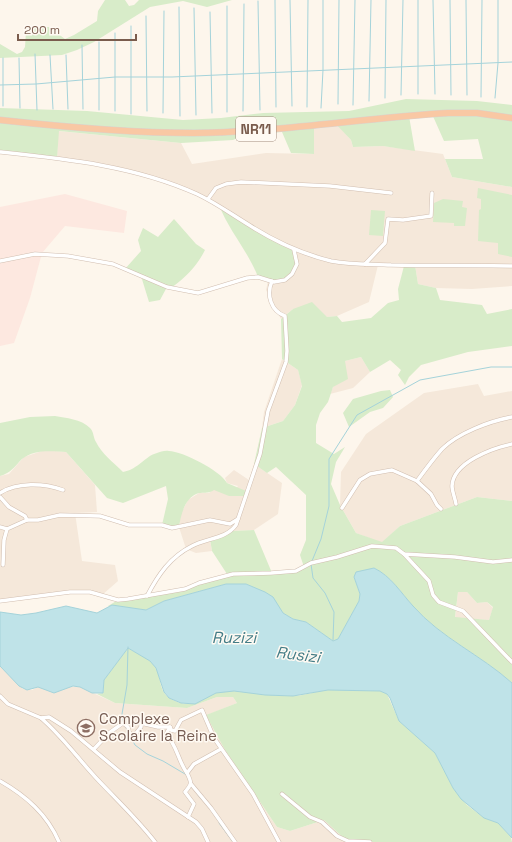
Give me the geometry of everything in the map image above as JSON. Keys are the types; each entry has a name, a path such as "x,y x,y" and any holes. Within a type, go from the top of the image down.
{"highway":[{"name":"NR11","path":"0,120 82,127 193,133 242,131 448,112 477,113 512,118"}],"street":[{"path":"0,152 60,158 114,168 172,184 208,199 262,233 294,250 332,261 365,264 512,266"},
{"path":"208,199 216,188 226,184 241,182 330,186 392,193"},
{"path":"365,264 384,243 388,219 403,220 431,216 432,193"},
{"path":"0,261 35,254 68,256 113,264 167,287 195,293 247,278 258,277 272,281 285,280 292,274 297,264 294,250"},
{"path":"147,596 159,573 178,555 196,544 228,533 236,525 259,458 268,411 283,373 287,358 285,316 274,310 269,294 272,281"},
{"path":"417,481 443,448 467,433 496,420 512,417"},
{"path":"456,504 452,485 456,475 463,465 490,451 512,444"},
{"path":"342,508 356,484 370,474 392,470 417,481 431,494 436,505 441,509"},
{"path":"0,493 17,486 44,485 62,490"},
{"path":"0,497 9,507 25,516 27,520"},
{"path":"0,527 7,529 27,520 38,520 60,515 100,516 129,525 162,525 172,528 210,520 230,524 238,519"},
{"path":"3,565 4,540 7,529"},
{"path":"0,600 70,592 90,592 118,600 186,589 199,582 233,574 272,573 296,570 311,563 337,557 372,546 396,548 404,554 429,581 433,595 439,602 463,611 512,662"},
{"path":"404,554 448,556 493,562 512,560"},
{"path":"0,696 8,704 41,718 65,741 99,781 144,827 155,842"},
{"path":"94,749 109,732 123,723 128,727 129,732 133,737 141,727 141,724 158,727 170,727 171,730 175,730 181,720 202,710 214,738 253,794 279,842"},
{"path":"41,718 49,717 71,730 120,772 188,816 200,825 208,842"},
{"path":"170,727 166,734 174,743 191,784 211,808 235,842"},
{"path":"187,773 194,764 221,749"},
{"path":"0,781 35,806 50,823 59,842"},
{"path":"188,816 194,804 185,792 190,788 191,784"},
{"path":"282,794 310,817 322,822 336,836 348,841 370,842"}],"shaded area":[{"path":"335,122 351,140 353,147 383,146 443,154 452,177 512,187 512,286 472,289 436,288 418,284 415,265 378,265 369,302 337,316 327,317 293,309 281,319 266,290 268,281 294,250 195,193 138,174 57,158 58,131 181,143 192,164 266,153 314,154 313,124"},
{"path":"65,194 127,211 124,233 65,226 42,253 30,298 14,343 0,346 0,207"},
{"path":"361,357 370,372 353,388 330,394 345,361"},
{"path":"282,359 298,370 302,385 295,405 283,421 262,428 264,412"},
{"path":"478,384 484,396 512,391 512,501 477,497 400,526 382,543 356,533 340,505 341,472 366,434 424,393"},
{"path":"45,450 66,452 95,485 97,512 75,513 82,561 115,565 118,581 102,595 70,592 0,601 0,476 9,474 24,457"},
{"path":"254,464 282,483 278,514 254,530 232,531 210,540 212,551 196,553 186,549 179,527 180,515 188,500 199,493 209,493 214,489 230,496 238,486 227,483 225,478 234,470 249,480"},
{"path":"458,592 467,592 477,603 487,602 493,608 489,620 455,618"},
{"path":"0,666 23,689 32,690 38,687 80,687 115,703 187,708 217,697 233,697 237,703 207,715 225,750 277,827 290,831 324,820 348,842 0,842"}],"green space":[{"path":"105,0 125,0 129,6 134,5 139,0 232,0 207,7 183,1 150,7 94,42 77,50 62,55 0,58 0,44 17,54 22,52 25,47 26,32 38,27 49,27 65,39 74,35 97,21 98,11"},
{"path":"406,99 477,101 512,105 512,187 452,177 445,159 483,159 478,139 444,141 432,114 409,116 415,151 383,146 353,147 351,140 334,122 314,124 314,154 291,153 282,132 245,135 233,140 181,143 59,131 57,158 0,152 0,108 87,111 183,120 221,118 263,113 349,111"},
{"path":"478,188 512,195 512,257 498,254 498,243 478,241 479,210 481,209 481,199 477,198"},
{"path":"443,199 463,201 462,207 467,208 465,226 454,226 454,223 433,222 434,203"},
{"path":"219,205 236,217 294,250 297,264 289,278 274,282 258,277"},
{"path":"371,210 385,211 383,236 369,235"},
{"path":"174,219 196,244 205,250 195,266 182,280 171,288 167,287 160,300 149,302 141,276 125,269 141,251 138,240 143,228 158,237"},
{"path":"415,265 418,284 436,288 440,300 482,305 487,314 512,309 512,346 468,352 421,365 409,377 405,385 398,375 401,370 390,360 370,372 361,357 345,361 348,379 333,387 328,402 320,413 316,425 316,443 334,454 345,447 336,462 331,484 340,505 356,533 382,542 400,526 477,497 512,501 512,683 436,628 413,606 386,575 374,568 354,577 360,594 359,601 338,639 333,641 306,622 293,619 283,613 272,597 246,584 226,584 164,601 146,610 108,606 118,600 185,589 227,574 212,551 210,539 232,531 254,530 272,573 292,571 304,567 300,555 306,540 306,495 276,467 267,473 254,464 262,428 283,421 295,405 302,386 298,370 282,359 281,319 293,309 312,302 327,317 337,316 342,322 371,318 388,303 399,300 398,289 404,266","holes":["458,592 467,592 477,603 487,602 493,607 489,620 455,617"]},
{"path":"390,390 393,397 383,408 370,412 349,427 343,413 353,399"},
{"path":"55,416 73,419 86,425 93,433 101,450 123,472 133,468 153,455 164,451 175,452 201,462 217,473 227,483 246,491 245,496 229,496 214,490 194,495 184,507 179,527 172,528 162,525 168,499 166,486 123,503 107,498 66,452 43,451 32,454 22,459 10,471 0,476 0,423 30,417"},
{"path":"128,648 153,664 157,671 162,688 167,696 185,704 190,704 210,695 225,691 283,696 296,696 334,690 380,691 387,694 399,721 435,753 453,788 467,805 484,818 498,823 511,837 512,842 348,842 324,820 290,831 277,827 225,750 206,715 237,703 233,697 217,697 187,708 115,703 97,694 103,693 104,680"}],"water":[{"name":"Ruzizi","path":"374,568 386,575 413,606 436,628 512,683 512,838 498,823 484,818 461,799 453,788 435,753 399,721 390,698 387,694 380,691 328,690 293,696 265,695 234,691 216,693 195,704 181,703 169,698 164,692 156,668 150,661 128,648 104,680 103,693 92,693 80,687 73,686 54,693 38,687 27,690 19,686 0,666 0,612 21,615 66,606 97,613 112,605 146,610 164,601 226,584 246,584 265,592 273,597 283,613 293,619 306,622 333,641 338,639 359,601 360,594 354,577 356,572"}],"waterway":[{"path":"275,0 276,107"},
{"path":"290,0 292,106"},
{"path":"307,107 308,0"},
{"path":"321,108 323,70 323,0"},
{"path":"338,104 339,0"},
{"path":"353,105 355,0"},
{"path":"369,101 371,0"},
{"path":"385,98 386,0"},
{"path":"401,95 403,0"},
{"path":"418,0 418,94"},
{"path":"433,0 435,94"},
{"path":"450,0 451,95"},
{"path":"466,0 467,95"},
{"path":"481,97 482,0"},
{"path":"495,98 498,63 498,0"},
{"path":"258,1 260,110"},
{"path":"243,111 244,4"},
{"path":"227,6 227,112"},
{"path":"179,7 180,116"},
{"path":"194,8 196,115"},
{"path":"163,113 164,11"},
{"path":"210,12 212,113"},
{"path":"146,16 147,111"},
{"path":"131,26 131,114"},
{"path":"115,33 115,111"},
{"path":"99,42 99,110"},
{"path":"82,45 83,109"},
{"path":"35,54 37,110"},
{"path":"50,55 53,109"},
{"path":"66,55 68,109"},
{"path":"3,58 3,106"},
{"path":"19,58 20,108"},
{"path":"0,85 36,84 115,77 172,77 512,62"},
{"path":"312,561 321,539 329,506 329,459 357,415 420,380 491,367 512,367"},
{"path":"311,564 313,578 325,593 334,612 333,640"},
{"path":"123,721 122,714 127,685 128,647"},
{"path":"125,726 135,745 147,754 163,761 187,776"},
{"path":"197,794 206,804"},
{"path":"219,823 233,842"}],"place":[{"name":"Complexe Scolaire la Reine","path":"86,728"}],"water label":[{"name":"Rusizi","path":"298,654"}]}
